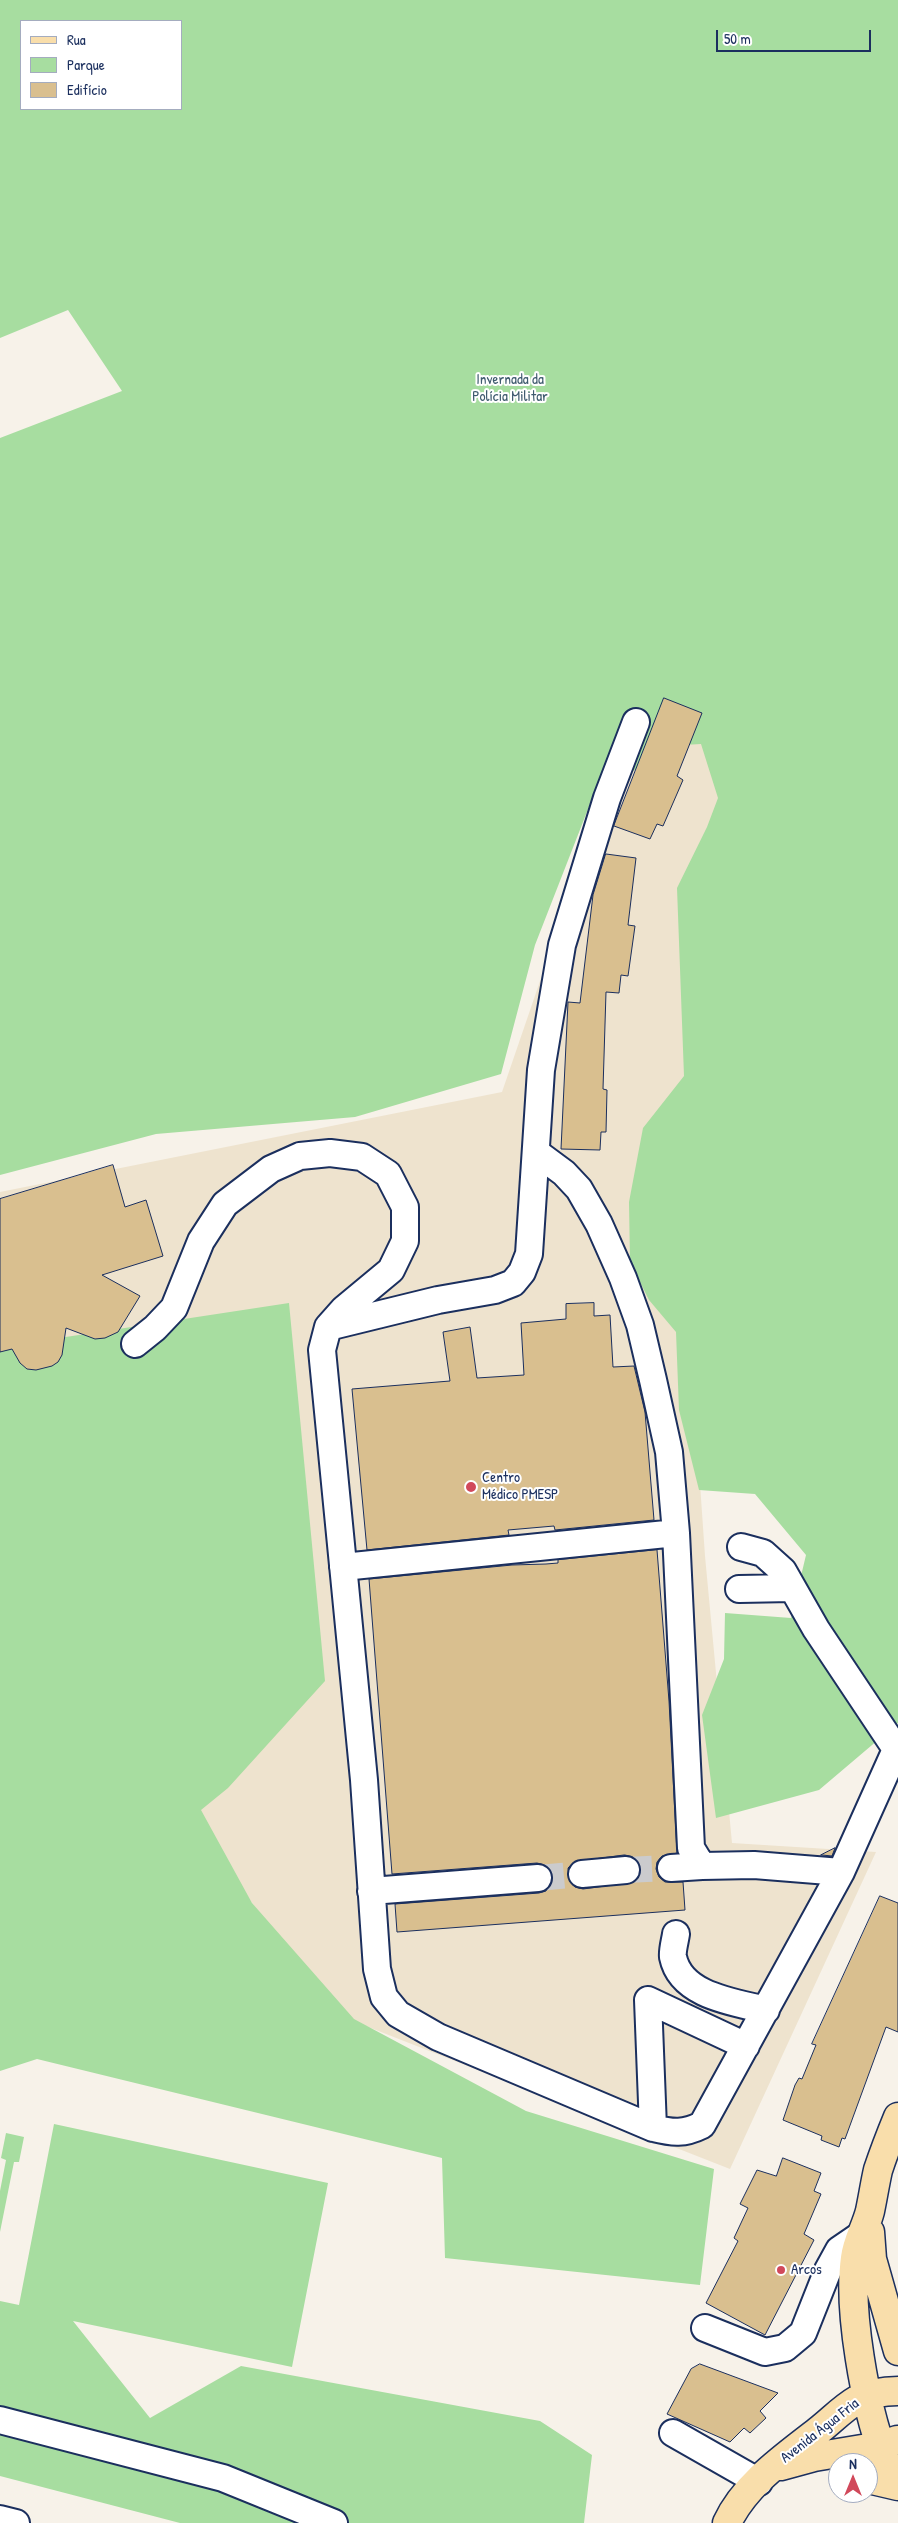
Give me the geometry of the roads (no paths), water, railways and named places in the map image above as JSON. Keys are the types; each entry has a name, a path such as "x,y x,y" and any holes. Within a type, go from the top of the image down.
{"main road":[{"path":"898,2117 878,2170 855,2257 854,2288 861,2362 867,2396 889,2443 888,2465 898,2476"},
{"path":"865,2224 872,2260 898,2351"},
{"name":"Avenida Água Fria","path":"727,2523 741,2500 765,2475 844,2410 867,2396 885,2391 898,2391"},
{"name":"Avenida Água Fria","path":"765,2475 826,2462 889,2443"},
{"path":"878,2481 898,2486"}],"street":[{"path":"328,1328 438,1300 495,1290 513,1283 522,1272 529,1254 541,1070 562,945 607,798 636,722"},
{"path":"537,1152 564,1173 578,1189 599,1224 623,1278 640,1325 669,1452 676,1533 691,1848 702,1866"},
{"path":"135,1344 155,1328 174,1308 201,1240 225,1204 271,1169 300,1156 330,1153 362,1157 388,1174 406,1207 406,1241 390,1270 344,1309 328,1328 322,1350 364,1780 377,1969 384,1997 398,2014 438,2037 653,2128 674,2133 687,2132 702,2126 841,1872 897,1747 816,1629 783,1572 763,1553 742,1547"},
{"path":"343,1567 676,1533"},
{"path":"739,1589 792,1588"},
{"path":"671,1868 754,1865 841,1872"},
{"path":"582,1874 626,1870"},
{"path":"371,1891 538,1878"},
{"path":"676,1934 673,1957 684,1981 718,1998 766,2010"},
{"path":"653,2128 648,2000 746,2046"},
{"path":"705,2328 765,2352 785,2348 803,2333 828,2270 839,2250 865,2224"},
{"path":"0,2420 224,2478 334,2523"},
{"path":"673,2433 765,2475"},
{"path":"0,2519 16,2523"}],"tunnel":[{"path":"626,1870 671,1868"},
{"path":"538,1878 582,1874"}],"place":[{"name":"Centro Médico PMESP","path":"471,1487"},
{"name":"Arcos","path":"781,2270"}],"park label":[{"name":"Invernada da Polícia Militar","path":"510,388"}]}
